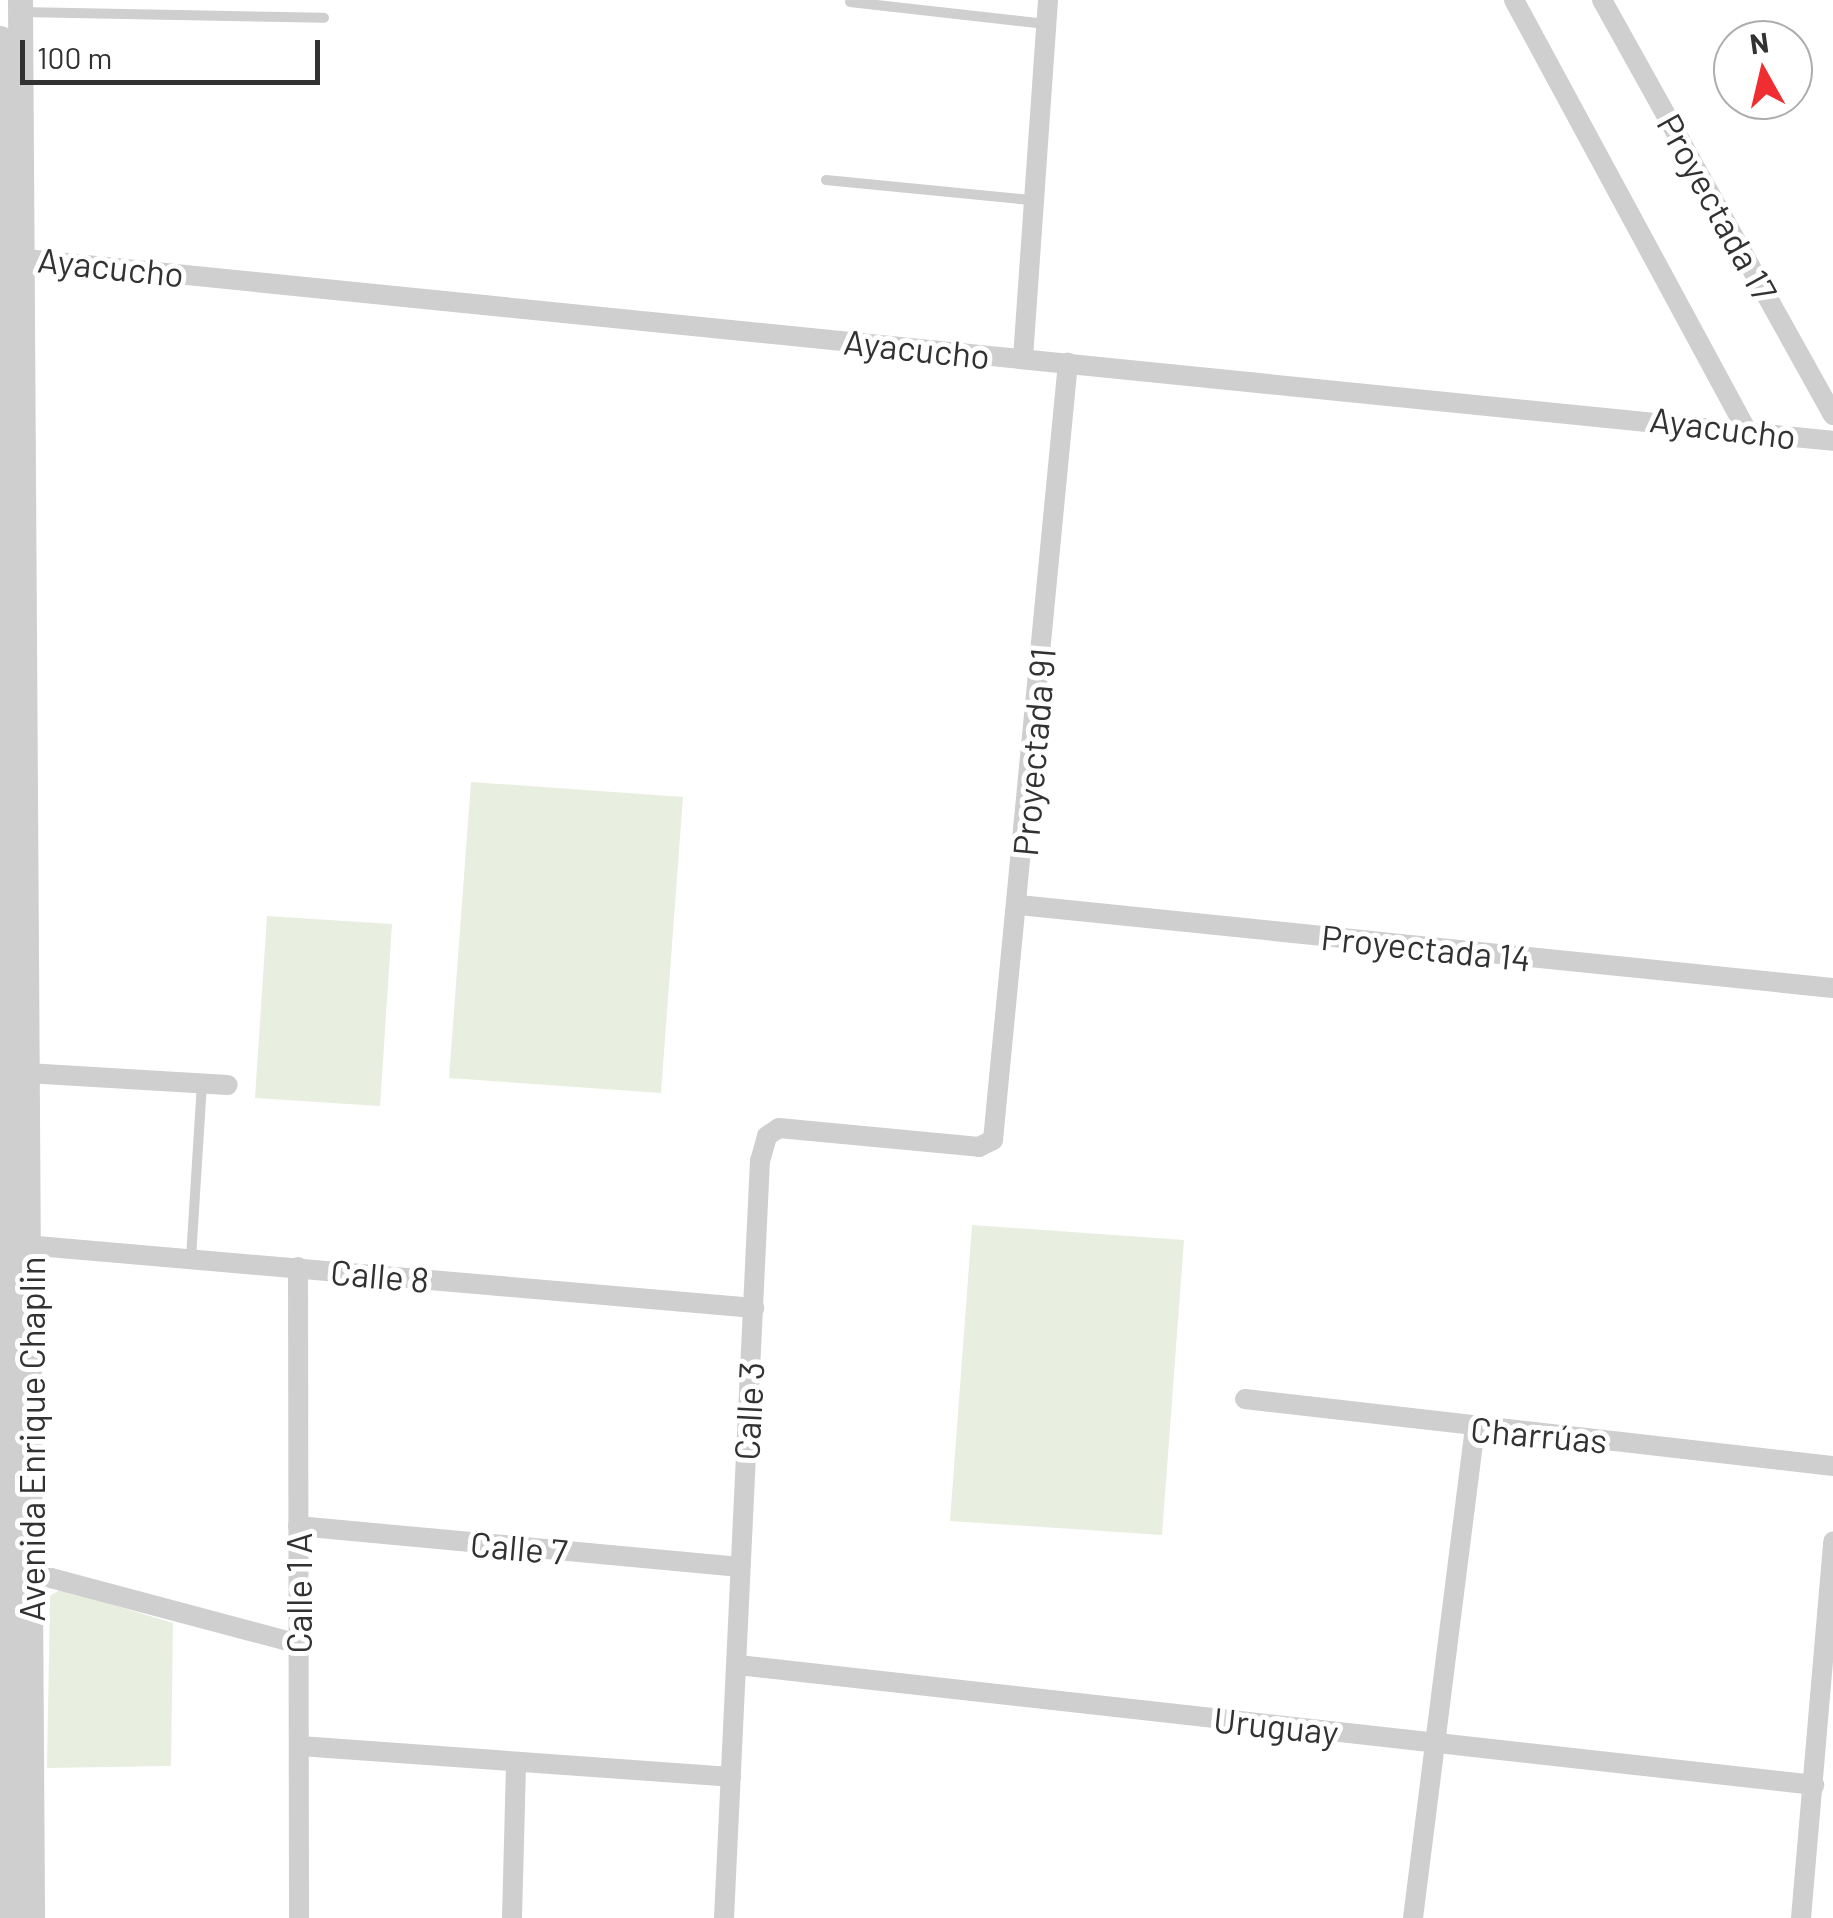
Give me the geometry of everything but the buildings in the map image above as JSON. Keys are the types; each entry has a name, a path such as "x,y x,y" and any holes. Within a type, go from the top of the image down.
{"street":[{"path":"1023,358 1030,200 1048,0"},
{"path":"1514,0 1746,428"},
{"name":"Proyectada 17","path":"1602,0 1833,415"},
{"name":"Avenida Enrique Chaplin","path":"7,257 20,6"},
{"name":"Avenida Enrique Chaplin","path":"0,38 7,257 11,1128 18,1245 13,1352 14,1842 9,1918"},
{"name":"Ayacucho","path":"7,257 1746,428 1833,441"},
{"name":"Proyectada 91","path":"994,1140 1020,905 1068,363"},
{"name":"Proyectada 14","path":"1020,905 1833,988"},
{"name":"Avenida Enrique Chaplin","path":"11,939 27,1073 11,1128"},
{"path":"27,1073 228,1084"},
{"name":"Calle 3","path":"724,1918 760,1161 767,1136 779,1128 979,1147 994,1140"},
{"name":"Calle 8","path":"18,1245 754,1308"},
{"name":"Calle 1 A","path":"298,1268 299,1918"},
{"name":"Charrúas","path":"1245,1399 1475,1429 1833,1466"},
{"path":"1413,1918 1475,1429"},
{"name":"Calle 7","path":"298,1526 740,1567"},
{"path":"1802,1918 1833,1541"},
{"path":"13,1578 296,1643"},
{"name":"Uruguay","path":"738,1665 1814,1785"},
{"path":"300,1746 731,1776"},
{"path":"512,1918 516,1763"},
{"name":"Avenida Enrique Chaplin","path":"14,1842 32,1918"}],"lane":[{"path":"850,2 1046,24"},
{"path":"20,6 324,18"},
{"path":"826,180 1030,200"},
{"path":"191,1258 202,1083"}],"green space":[{"path":"471,782 683,797 661,1093 449,1078"},
{"path":"267,916 392,924 380,1106 255,1098"},
{"path":"972,1225 1184,1240 1162,1535 950,1521"},
{"path":"61,1589 173,1623 171,1766 47,1768 50,1596"}]}
